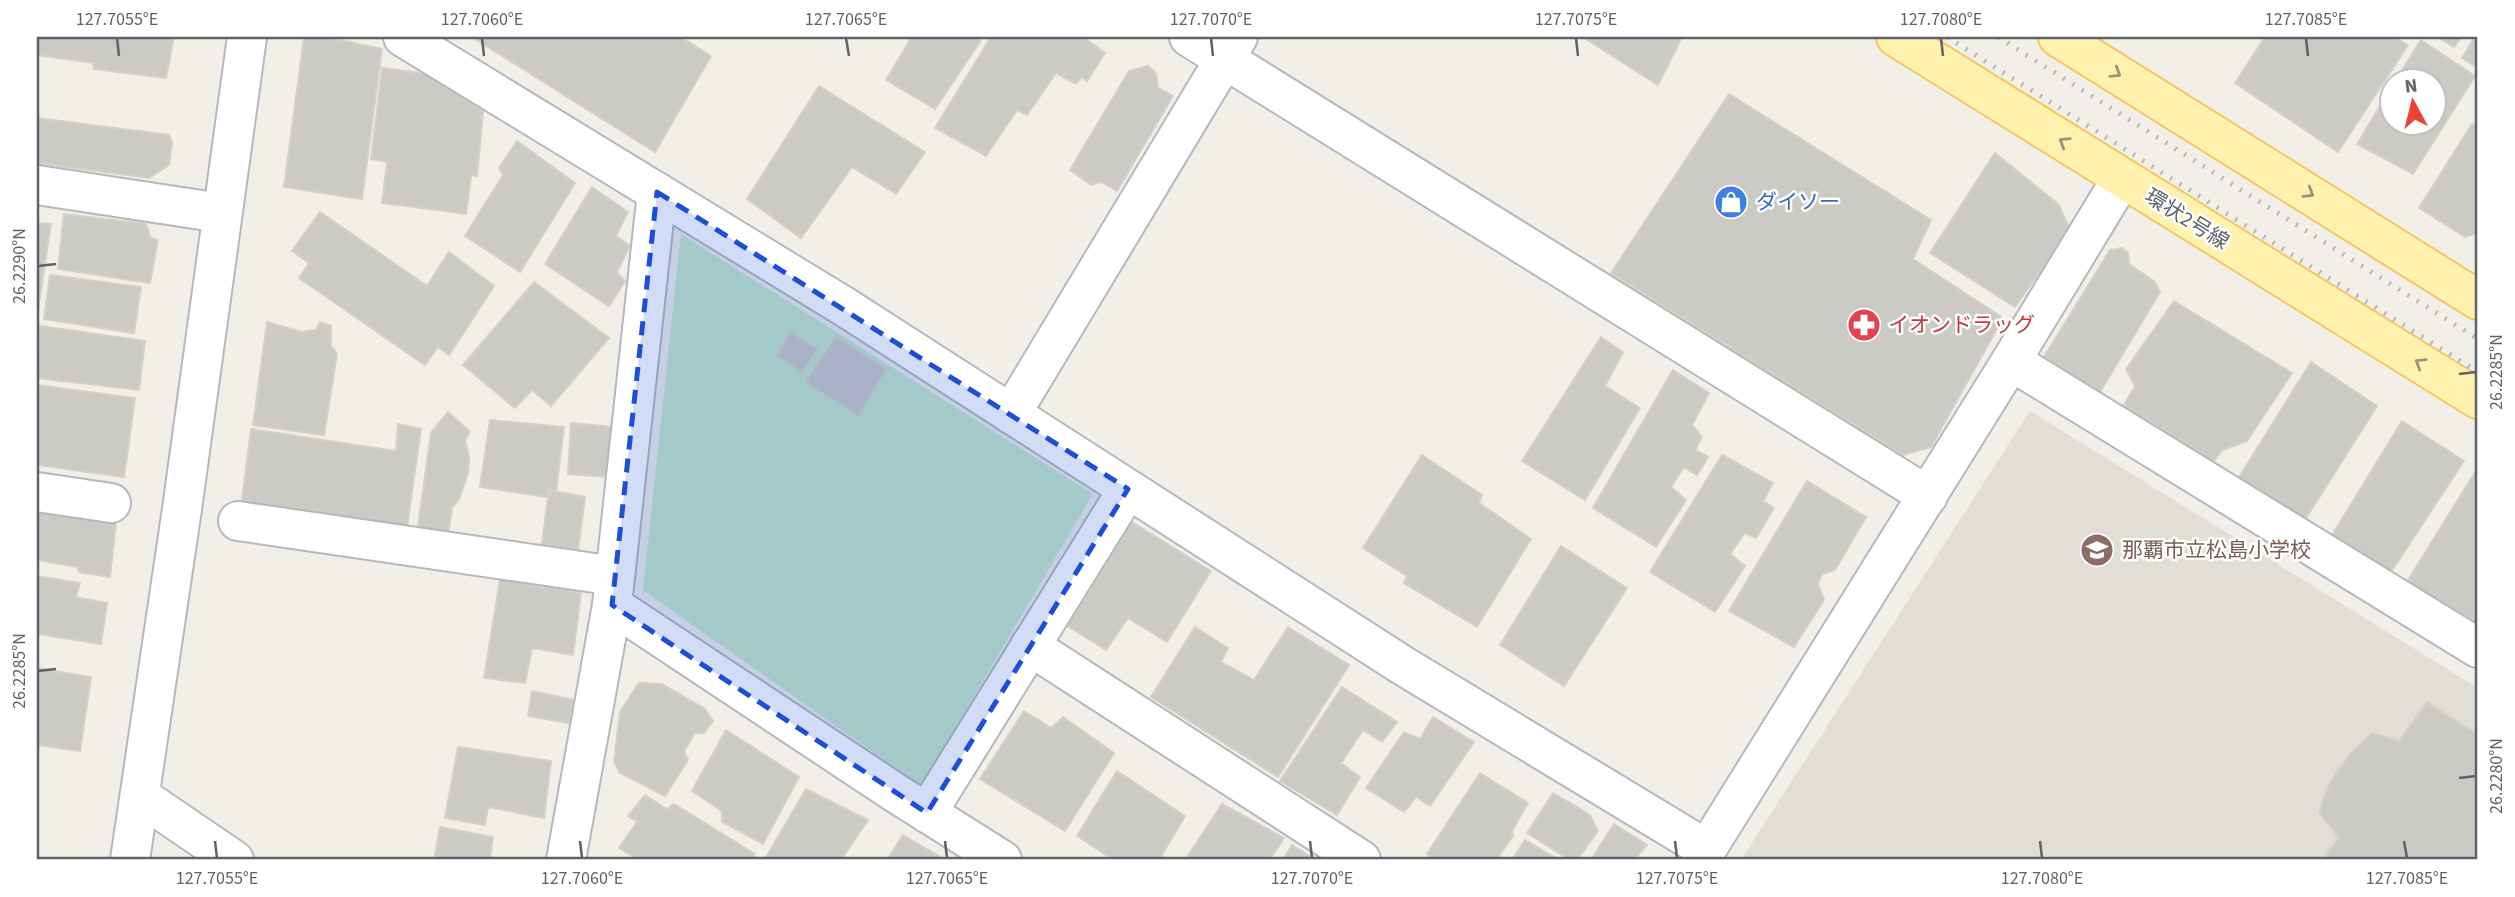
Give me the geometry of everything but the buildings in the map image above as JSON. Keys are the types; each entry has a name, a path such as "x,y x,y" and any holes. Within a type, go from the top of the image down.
{"main road":[{"name":"環状2号線","path":"1896,37 2478,399"},
{"path":"2058,37 2474,289"}],"street":[{"path":"130,860 247,37"},
{"path":"403,37 845,307 1703,855 1928,496 2122,178"},
{"path":"1189,37 1231,48 1928,496"},
{"path":"1011,414 1231,48"},
{"path":"37,186 221,213"},
{"path":"566,860 614,591 657,192"},
{"path":"2011,361 2478,648"},
{"path":"927,813 1128,489"},
{"path":"37,492 111,503"},
{"path":"238,521 614,591 927,813 1002,860"},
{"path":"1030,646 1361,860"},
{"path":"140,796 234,860"}],"highlighted area":[{"path":"657,192 1128,489 927,813 612,605"}],"shaded area":[{"name":"那覇市立松島小学校","path":"2030,411 2478,688 2478,860 1741,860"}],"green space":[{"path":"681,234 1093,494 921,786 643,590"}],"railway":[{"path":"1947,37 2478,372"},
{"path":"1998,37 2478,339"}],"place":[{"name":"ダイソー","path":"1731,202"},
{"name":"イオンドラッグ","path":"1864,325"},
{"name":"那覇市立松島小学校","path":"2097,550"}]}
